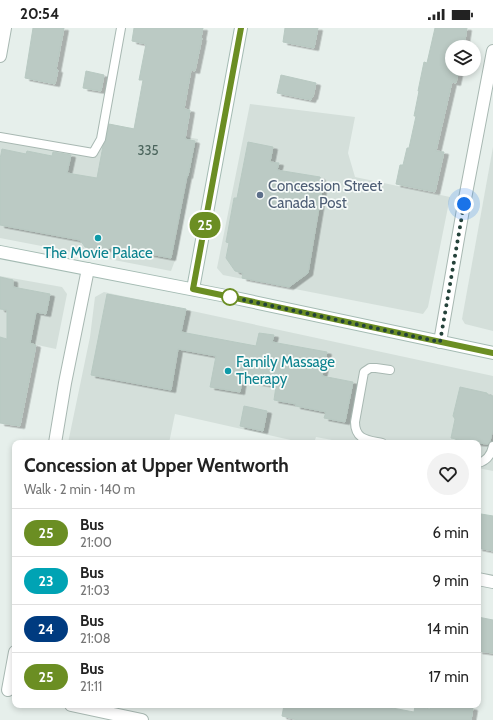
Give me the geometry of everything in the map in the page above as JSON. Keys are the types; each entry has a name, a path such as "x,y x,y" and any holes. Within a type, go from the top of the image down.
{"main road":[{"path":"0,56 5,28"},
{"path":"193,289 241,28"},
{"path":"440,342 464,204 493,52"},
{"path":"0,252 193,289 493,353"},
{"path":"56,440 65,383 88,269"},
{"path":"481,579 493,582"},
{"path":"8,690 12,668"},
{"path":"85,708 142,720"}],"lane":[{"path":"0,136 93,153 100,138 121,28"},
{"path":"368,440 363,439 355,429 364,372 370,368 390,370"},
{"path":"481,462 488,458 493,446"}],"shaded area":[{"path":"250,104 355,117 348,153 355,177 450,197 428,307 423,314 223,275 217,268"},
{"path":"103,123 198,139 177,255 171,271 0,238 0,141 96,157"},
{"path":"493,147 493,331 465,324 462,319"},
{"path":"0,276 62,287 67,294 56,349 0,337"},
{"path":"104,292 493,376 493,471 481,469 481,440 332,440 316,437 315,440 291,440 175,414 170,440 69,440 90,337 95,297"}],"building":[{"path":"33,28 64,28 56,70 58,70 55,84 25,78"},
{"path":"134,28 203,28 195,71 191,70 184,109 190,110 185,139 195,141 171,258 112,247 107,249 98,249 85,247 80,240 0,225 0,159 2,149 26,154 27,151 52,156 53,152 71,155 67,173 97,178 109,124 134,129 143,80 139,80 146,44 132,41"},
{"path":"285,28 318,28 314,48 283,42"},
{"path":"435,28 467,28 465,40 445,40 445,76 458,76 456,83 452,82 436,151 444,152 435,192 396,184 400,165 403,165 407,148 409,148 416,116 414,116 424,62 427,63"},
{"path":"86,71 104,75 101,91 83,88"},
{"path":"281,75 316,83 311,100 277,93"},
{"path":"248,142 273,147 270,162 279,163 277,170 320,177 323,184 308,273 289,287 242,278 243,273 235,271 226,258 229,243 226,242 234,198 237,198"},
{"path":"0,277 13,280 13,287 50,294 46,314 36,312 30,343 36,345 20,426 0,423 0,337 7,339 7,310 0,309"},
{"path":"107,294 186,309 181,332 256,346 259,333 274,335 272,342 327,352 322,376 353,382 345,422 324,418 326,412 274,400 276,386 242,380 240,392 210,387 216,356 178,349 171,390 91,375"},
{"path":"460,387 487,393 488,395 493,396 493,429 488,444 481,443 481,440 461,440 451,438 455,419 453,416"},
{"path":"244,406 267,411 263,431 240,426"},
{"path":"481,514 493,516 493,551 481,549"},
{"path":"481,618 493,620 493,653 481,651"},
{"path":"283,708 392,708 414,712 415,708 473,708 471,720 298,720 282,716"}],"bus line":[{"name":"25","path":"241,28 193,289 493,353"}],"place":[{"name":"Concession Street Canada Post","path":"260,195"},
{"name":"The Movie Palace","path":"98,238"},
{"name":"Family Massage Therapy","path":"228,371"}],"route":[{"path":"230,297 440,342 464,204"}]}
